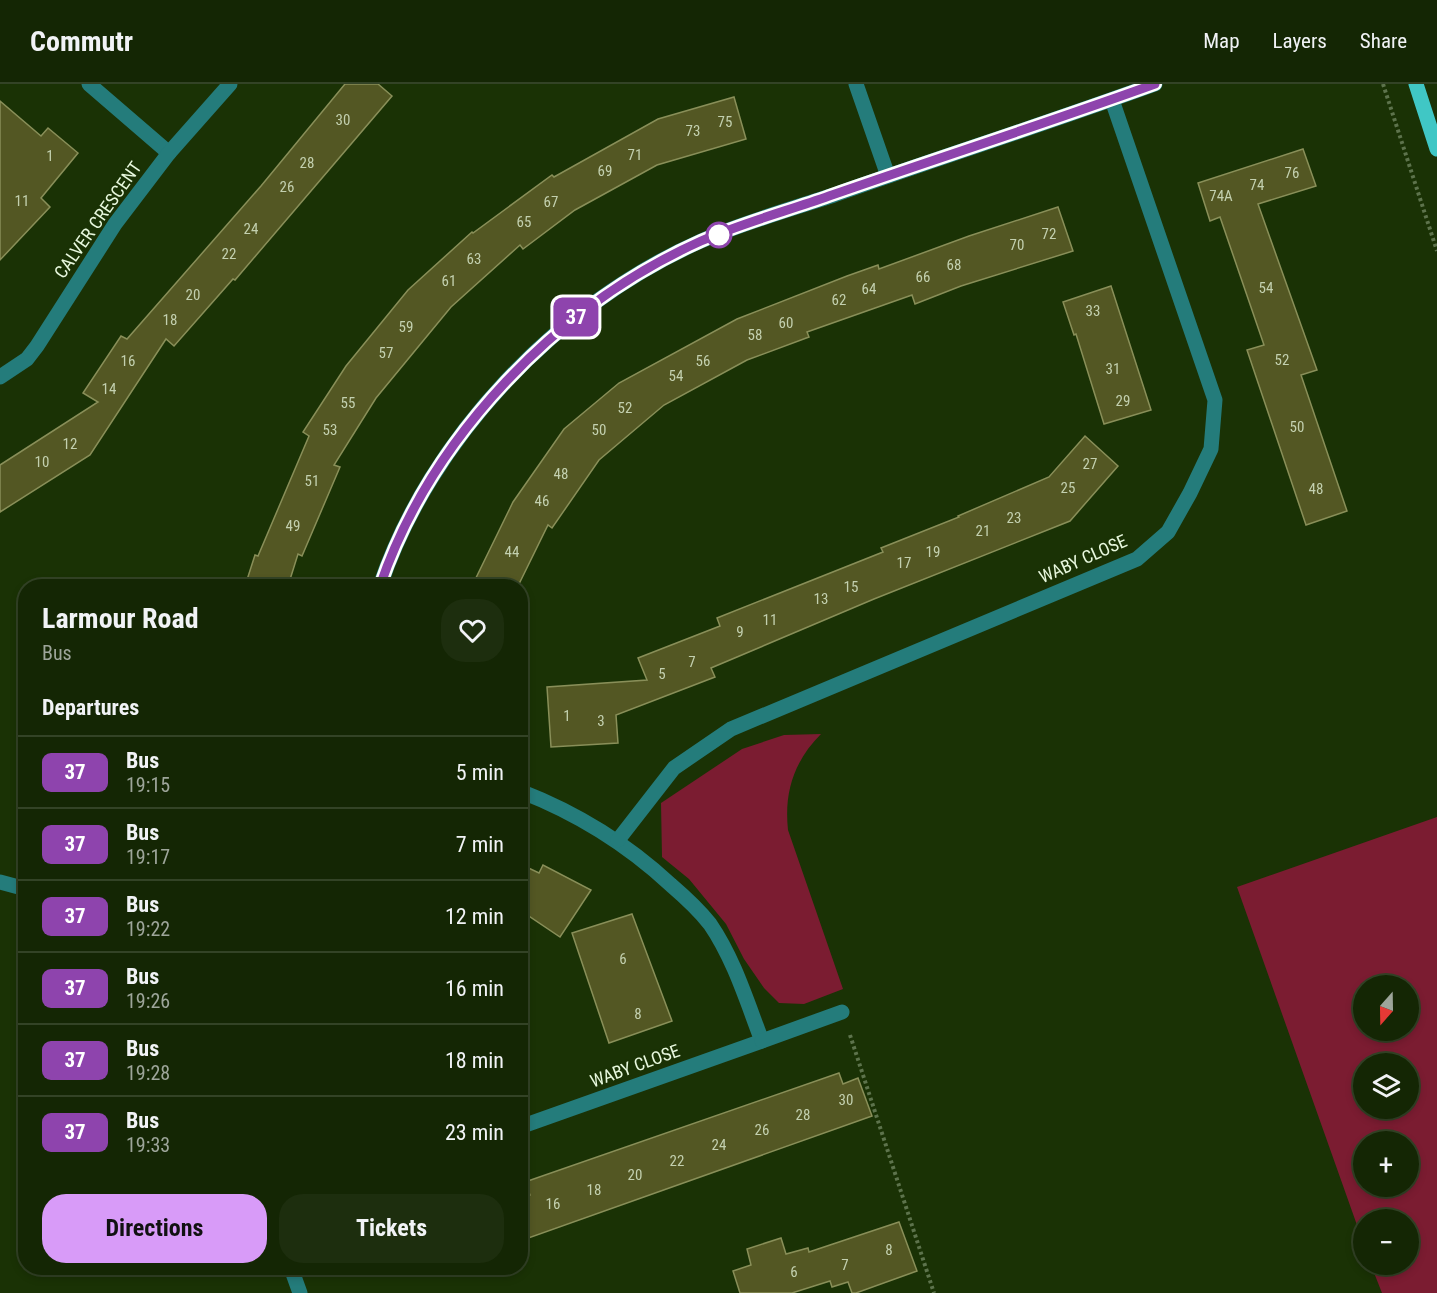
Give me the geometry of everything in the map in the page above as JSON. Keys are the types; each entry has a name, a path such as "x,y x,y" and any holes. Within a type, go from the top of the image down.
{"main road":[{"path":"1416,84 1437,149"}],"street":[{"path":"89,84 169,153"},
{"name":"CALVER CRESCENT","path":"0,377 21,364 37,346 115,224 169,153 230,84"},
{"path":"856,84 888,176"},
{"path":"382,579 389,558 414,508 449,451 522,363 567,324 610,292 702,241 1155,84"},
{"name":"WABY CLOSE","path":"618,840 674,768 731,729 1137,559 1168,531 1190,493 1211,449 1215,400 1112,100"},
{"path":"528,794 553,804 618,840 669,882 709,924 734,968 762,1041"},
{"path":"0,882 18,887"},
{"name":"WABY CLOSE","path":"528,1124 842,1012"},
{"path":"294,1275 300,1293"}],"path":[{"path":"1383,84 1437,251"},
{"path":"842,1012 934,1293"}],"shaded area":[{"path":"821,734 804,755 793,778 788,803 788,830 843,989 804,1004 779,1003 764,988 744,959 726,924 689,879 662,857 661,803 742,749 784,735"},
{"path":"1437,817 1437,1293 1382,1293 1375,1275 1419,1275 1419,1209 1353,1209 1353,1214 1237,887"}],"building":[{"path":"345,84 378,84 392,96 235,280 233,279 174,346 166,339 90,455 0,512 0,465 98,402 83,393 121,336 127,339 261,186"},
{"path":"734,97 746,139 657,165 575,210 523,249 520,245 451,307 376,398 334,465 340,467 302,556 298,554 290,579 247,579 255,555 258,556 309,436 303,432 346,366 408,290 472,232 552,175 554,177 658,119"},
{"path":"0,101 41,136 48,128 78,153 41,198 50,207 0,260"},
{"path":"1303,149 1316,186 1258,204 1317,370 1301,375 1347,511 1306,525 1247,350 1264,345 1220,217 1210,221 1198,183"},
{"path":"1058,207 1073,251 961,286 915,304 912,295 807,332 809,337 747,360 664,405 599,460 552,528 548,525 521,579 475,579 513,502 564,429 619,383 737,319 847,276 878,265 879,269"},
{"path":"1111,286 1151,410 1104,424 1076,334 1074,335 1063,302"},
{"path":"1085,436 1118,466 1070,521 874,599 711,668 715,677 616,715 618,743 551,747 547,687 647,680 638,658 720,626 717,618 883,552 881,548 959,517 1049,477"},
{"path":"543,865 591,890 560,937 528,915 528,868 539,873"},
{"path":"632,914 672,1021 609,1043 572,933"},
{"path":"839,1073 843,1084 858,1078 872,1116 528,1238 528,1196 530,1195 528,1181"},
{"path":"899,1222 917,1271 856,1293 852,1293 848,1282 832,1287 830,1281 792,1293 740,1293 733,1271 751,1265 747,1249 781,1238 786,1254 808,1248 809,1252"}],"bus line":[{"name":"37","path":"382,579 389,558 414,508 449,451 522,363 567,324 610,292 702,241 1155,84"}]}
